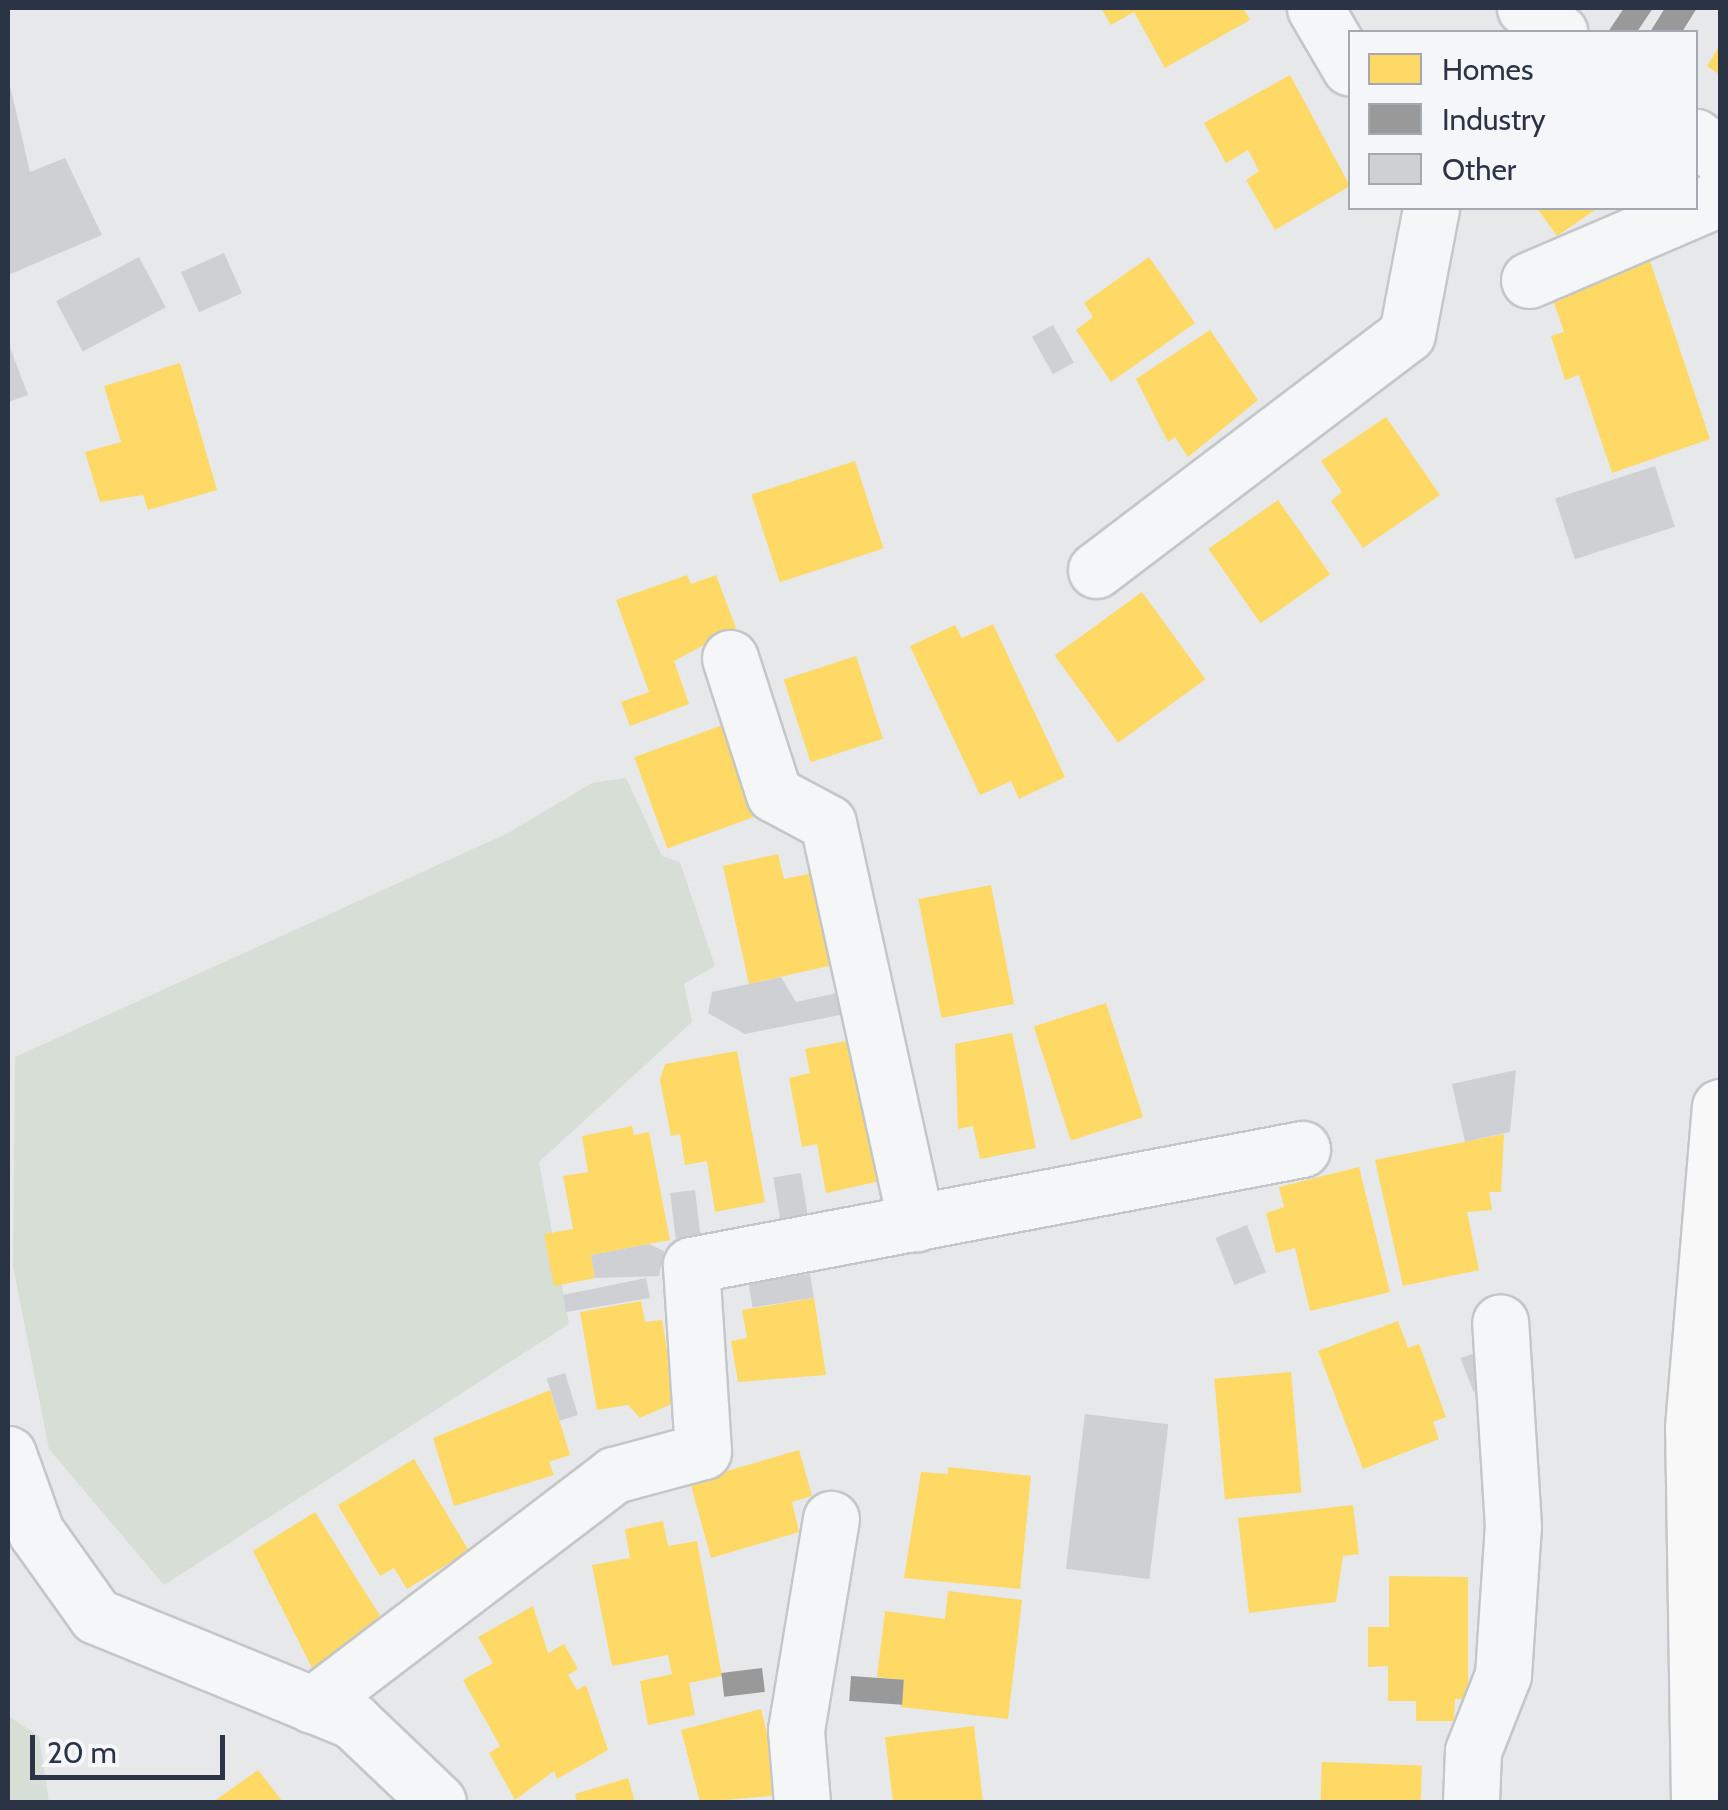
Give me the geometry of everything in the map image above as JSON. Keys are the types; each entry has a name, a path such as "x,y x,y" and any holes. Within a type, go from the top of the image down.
{"highway":[{"path":"1699,1802 1693,1428 1720,1107"}],"street":[{"path":"1316,8 1348,64"},
{"path":"1525,8 1556,30"},
{"path":"1698,139 1720,156"},
{"path":"1096,570 1407,334 1430,210"},
{"path":"1529,280 1692,210"},
{"path":"730,658 774,794 828,823 916,1223"},
{"path":"312,1705 614,1475 703,1451 691,1265 1302,1149"},
{"path":"1471,1802 1472,1751 1503,1675 1513,1526 1500,1322"},
{"path":"8,1454 36,1532 96,1616 353,1721 438,1802"},
{"path":"802,1802 796,1730 831,1519"}],"shaded area":[{"path":"626,778 662,856 680,862 715,966 684,984 692,1022 539,1162 569,1324 164,1585 49,1449 13,1266 15,1057 508,833 592,783"},
{"path":"8,1716 39,1736 49,1802 8,1802"}],"building: Homes":[{"path":"1101,8 1243,8 1250,20 1165,68 1134,12 1111,25"},
{"path":"1720,45 1720,75 1707,66"},
{"path":"1290,75 1348,187 1275,230 1246,180 1259,171 1248,150 1226,163 1204,123"},
{"path":"1538,210 1595,210 1557,236"},
{"path":"1149,257 1195,323 1111,382 1076,330 1093,317 1084,303"},
{"path":"1650,261 1710,439 1612,473 1579,375 1565,380 1551,336 1564,332 1551,294"},
{"path":"1210,330 1258,400 1188,457 1175,437 1168,442 1136,379"},
{"path":"180,363 217,490 148,510 143,495 100,502 85,452 121,442 104,386"},
{"path":"1386,417 1440,495 1363,548 1331,501 1342,492 1321,461"},
{"path":"855,461 883,548 780,582 751,495"},
{"path":"1278,500 1330,575 1261,623 1208,549"},
{"path":"687,575 691,584 716,575 736,628 674,661 689,704 630,726 621,702 649,692 616,600"},
{"path":"1142,592 1205,679 1118,743 1055,655"},
{"path":"993,624 1065,777 1019,799 1011,781 980,795 910,646 955,625 962,638"},
{"path":"856,656 883,739 811,762 784,679"},
{"path":"731,722 764,813 667,848 634,757"},
{"path":"778,854 784,879 813,873 833,965 749,984 723,866"},
{"path":"991,885 1014,1004 941,1018 918,899"},
{"path":"1106,1003 1143,1117 1071,1141 1034,1026"},
{"path":"1012,1033 1036,1148 980,1159 973,1126 958,1129 955,1044"},
{"path":"861,1038 880,1181 826,1193 817,1144 802,1147 789,1078 810,1073 805,1049"},
{"path":"737,1051 765,1202 715,1212 707,1161 685,1165 680,1134 671,1136 660,1080 665,1064"},
{"path":"632,1126 634,1135 649,1132 670,1240 591,1255 595,1278 554,1286 544,1234 573,1229 563,1176 588,1172 582,1136"},
{"path":"1504,1134 1501,1192 1489,1192 1492,1210 1467,1212 1479,1270 1403,1286 1375,1160"},
{"path":"1359,1167 1390,1292 1310,1311 1295,1248 1276,1253 1266,1213 1284,1207 1279,1187"},
{"path":"814,1298 826,1375 738,1382 731,1341 747,1338 742,1310"},
{"path":"641,1301 645,1322 662,1320 676,1402 640,1418 628,1405 597,1410 580,1312"},
{"path":"1398,1321 1408,1348 1419,1344 1446,1417 1433,1422 1439,1439 1363,1469 1318,1351"},
{"path":"1291,1372 1302,1493 1225,1499 1214,1379"},
{"path":"550,1390 570,1455 549,1462 554,1475 454,1506 433,1438"},
{"path":"799,1450 812,1496 792,1502 799,1532 711,1558 690,1482"},
{"path":"414,1459 469,1551 407,1589 394,1568 380,1576 338,1505"},
{"path":"948,1467 1031,1476 1020,1589 904,1578 921,1472 948,1474"},
{"path":"1353,1505 1359,1554 1343,1556 1336,1602 1249,1613 1238,1518"},
{"path":"315,1512 387,1627 314,1672 253,1551"},
{"path":"663,1521 668,1546 697,1541 722,1676 689,1683 695,1715 648,1725 640,1681 672,1674 668,1655 612,1666 592,1565 630,1558 625,1529"},
{"path":"1389,1576 1468,1577 1468,1699 1455,1699 1454,1721 1416,1721 1416,1701 1388,1701 1388,1666 1368,1667 1368,1627 1389,1627"},
{"path":"948,1591 1022,1600 1008,1719 901,1707 904,1680 877,1677 885,1611 945,1619"},
{"path":"533,1606 548,1653 564,1644 578,1669 568,1675 577,1690 586,1685 608,1750 557,1779 554,1771 515,1800 489,1753 500,1746 463,1680 493,1663 478,1637"},
{"path":"761,1709 783,1795 700,1802 681,1730"},
{"path":"974,1726 983,1802 893,1802 885,1737"},
{"path":"1322,1762 1422,1765 1421,1802 1321,1802"},
{"path":"258,1770 283,1802 213,1802"},
{"path":"628,1778 635,1802 577,1802 575,1794"}],"building: Industry":[{"path":"1624,8 1653,8 1638,30 1609,30"},
{"path":"1665,8 1697,8 1683,30 1651,30"},
{"path":"762,1668 765,1692 724,1697 721,1673"},
{"path":"851,1676 904,1680 902,1705 849,1701"}],"building: Other":[{"path":"8,77 30,172 65,158 102,235 8,275"},
{"path":"224,253 242,293 199,312 181,272"},
{"path":"139,257 166,307 83,351 56,301"},
{"path":"1053,325 1074,363 1053,374 1032,337"},
{"path":"8,342 28,395 8,402"},
{"path":"1655,466 1675,527 1575,559 1555,498"},
{"path":"781,977 796,1002 841,992 845,1014 745,1034 708,1013 712,992"},
{"path":"1516,1070 1510,1132 1465,1142 1452,1084"},
{"path":"801,1173 808,1216 780,1221 773,1177"},
{"path":"695,1190 701,1236 676,1239 670,1193"},
{"path":"1247,1225 1266,1272 1235,1285 1215,1238"},
{"path":"649,1244 664,1251 659,1276 595,1278 591,1255"},
{"path":"810,1274 814,1298 753,1307 749,1284"},
{"path":"646,1278 650,1298 566,1312 563,1295"},
{"path":"1482,1350 1495,1384 1473,1392 1461,1358"},
{"path":"565,1373 578,1415 560,1421 547,1379"},
{"path":"1085,1414 1168,1424 1149,1579 1066,1569"}]}
